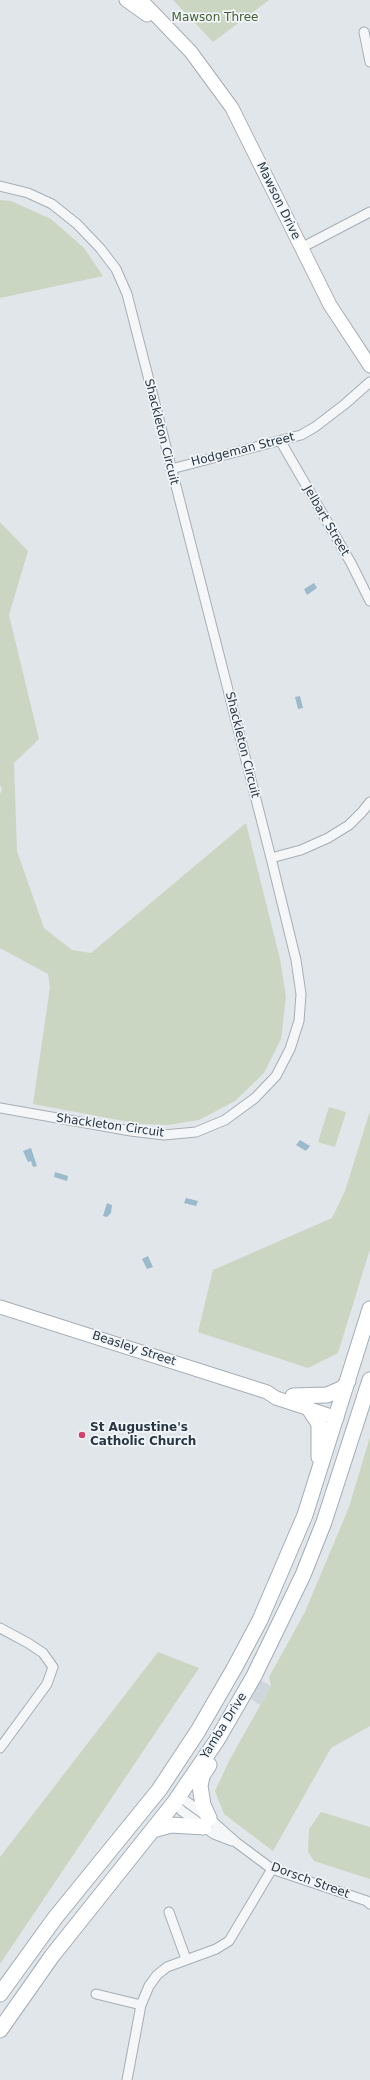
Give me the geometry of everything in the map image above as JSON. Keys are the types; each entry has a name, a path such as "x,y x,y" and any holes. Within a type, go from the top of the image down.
{"main road":[{"name":"Mawson Drive","path":"126,0 180,41"},
{"name":"Mawson Drive","path":"141,0 199,61 232,108 330,305 357,349 370,366"},
{"name":"Beasley Street","path":"0,1306 267,1392 276,1398 310,1410 338,1415"},
{"path":"317,1480 370,1309"},
{"name":"Yamba Drive","path":"0,2030 52,1956 176,1799 217,1740 254,1676 302,1575 324,1522 370,1380"},
{"path":"293,1396 327,1395 343,1388 348,1381"},
{"name":"Beasley Street","path":"267,1392 278,1391 338,1415"},
{"path":"310,1410 319,1424 320,1446 317,1480"},
{"path":"338,1415 357,1421"},
{"name":"Yamba Drive","path":"0,1994 55,1918 160,1788 201,1725 260,1620 298,1533 317,1480"},
{"path":"153,1830 170,1825 207,1822 200,1786 202,1776 212,1758 217,1740"},
{"path":"160,1788 176,1799"}],"street":[{"path":"364,32 370,62"},
{"name":"Shackleton Circuit","path":"0,186 28,193 52,204 77,224 100,248 116,269 127,294 271,858 296,960 301,994 299,1021 290,1049 276,1076 255,1098 225,1120 196,1132 164,1135 131,1131 0,1108"},
{"path":"301,248 370,212"},
{"name":"Hodgeman Street","path":"171,469 281,442 301,435 315,427 370,382"},
{"name":"Jelbart Street","path":"281,442 351,563 370,601"},
{"path":"271,858 302,850 328,838 349,825 370,802"},
{"path":"0,1628 43,1653 53,1667 47,1684 0,1748"},
{"name":"Dorsch Street","path":"176,1799 180,1810 207,1822 214,1834 237,1843 275,1871 369,1902"},
{"path":"127,2080 141,2005 149,1986 157,1975 167,1967 186,1959 216,1950 229,1941 275,1871"},
{"path":"169,1912 186,1959"},
{"path":"96,1994 141,2005"}],"shaded area":[{"path":"260,1680 271,1686 260,1705 251,1699"}],"green space":[{"name":"Mawson Three","path":"173,0 269,0 213,42"},
{"path":"0,200 11,201 51,219 84,248 103,276 0,298"},
{"path":"0,522 28,551 9,615 39,739 14,763 17,851 44,928 72,950 91,953 246,823 280,959 286,997 281,1039 264,1073 235,1101 199,1120 168,1125 140,1124 33,1104 50,987 48,974 0,948 0,794 2,789 0,785"},
{"path":"329,1107 346,1112 335,1147 318,1142"},
{"path":"370,1111 370,1249 338,1353 308,1368 198,1332 213,1270 332,1218 345,1191"},
{"path":"370,1437 370,1726 331,1748 273,1851 224,1814 215,1791 229,1761 271,1686 269,1677 305,1612 349,1507"},
{"path":"158,1652 199,1668 0,1964 0,1857"},
{"path":"321,1812 370,1827 370,1879 314,1861 308,1852 309,1829"}],"water":[{"path":"314,583 317,588 307,595 304,589"},
{"path":"300,696 303,708 298,709 295,697"},
{"path":"300,1140 310,1146 306,1151 296,1145"},
{"path":"31,1148 37,1166 33,1167 31,1161 28,1162 23,1151"},
{"path":"55,1172 68,1176 67,1181 54,1177"},
{"path":"186,1198 198,1201 196,1206 184,1203"},
{"path":"107,1203 112,1205 111,1213 107,1217 103,1216"},
{"path":"148,1256 153,1267 147,1269 142,1259"}],"place":[{"name":"St Augustine's Catholic Church","path":"82,1435"}]}
